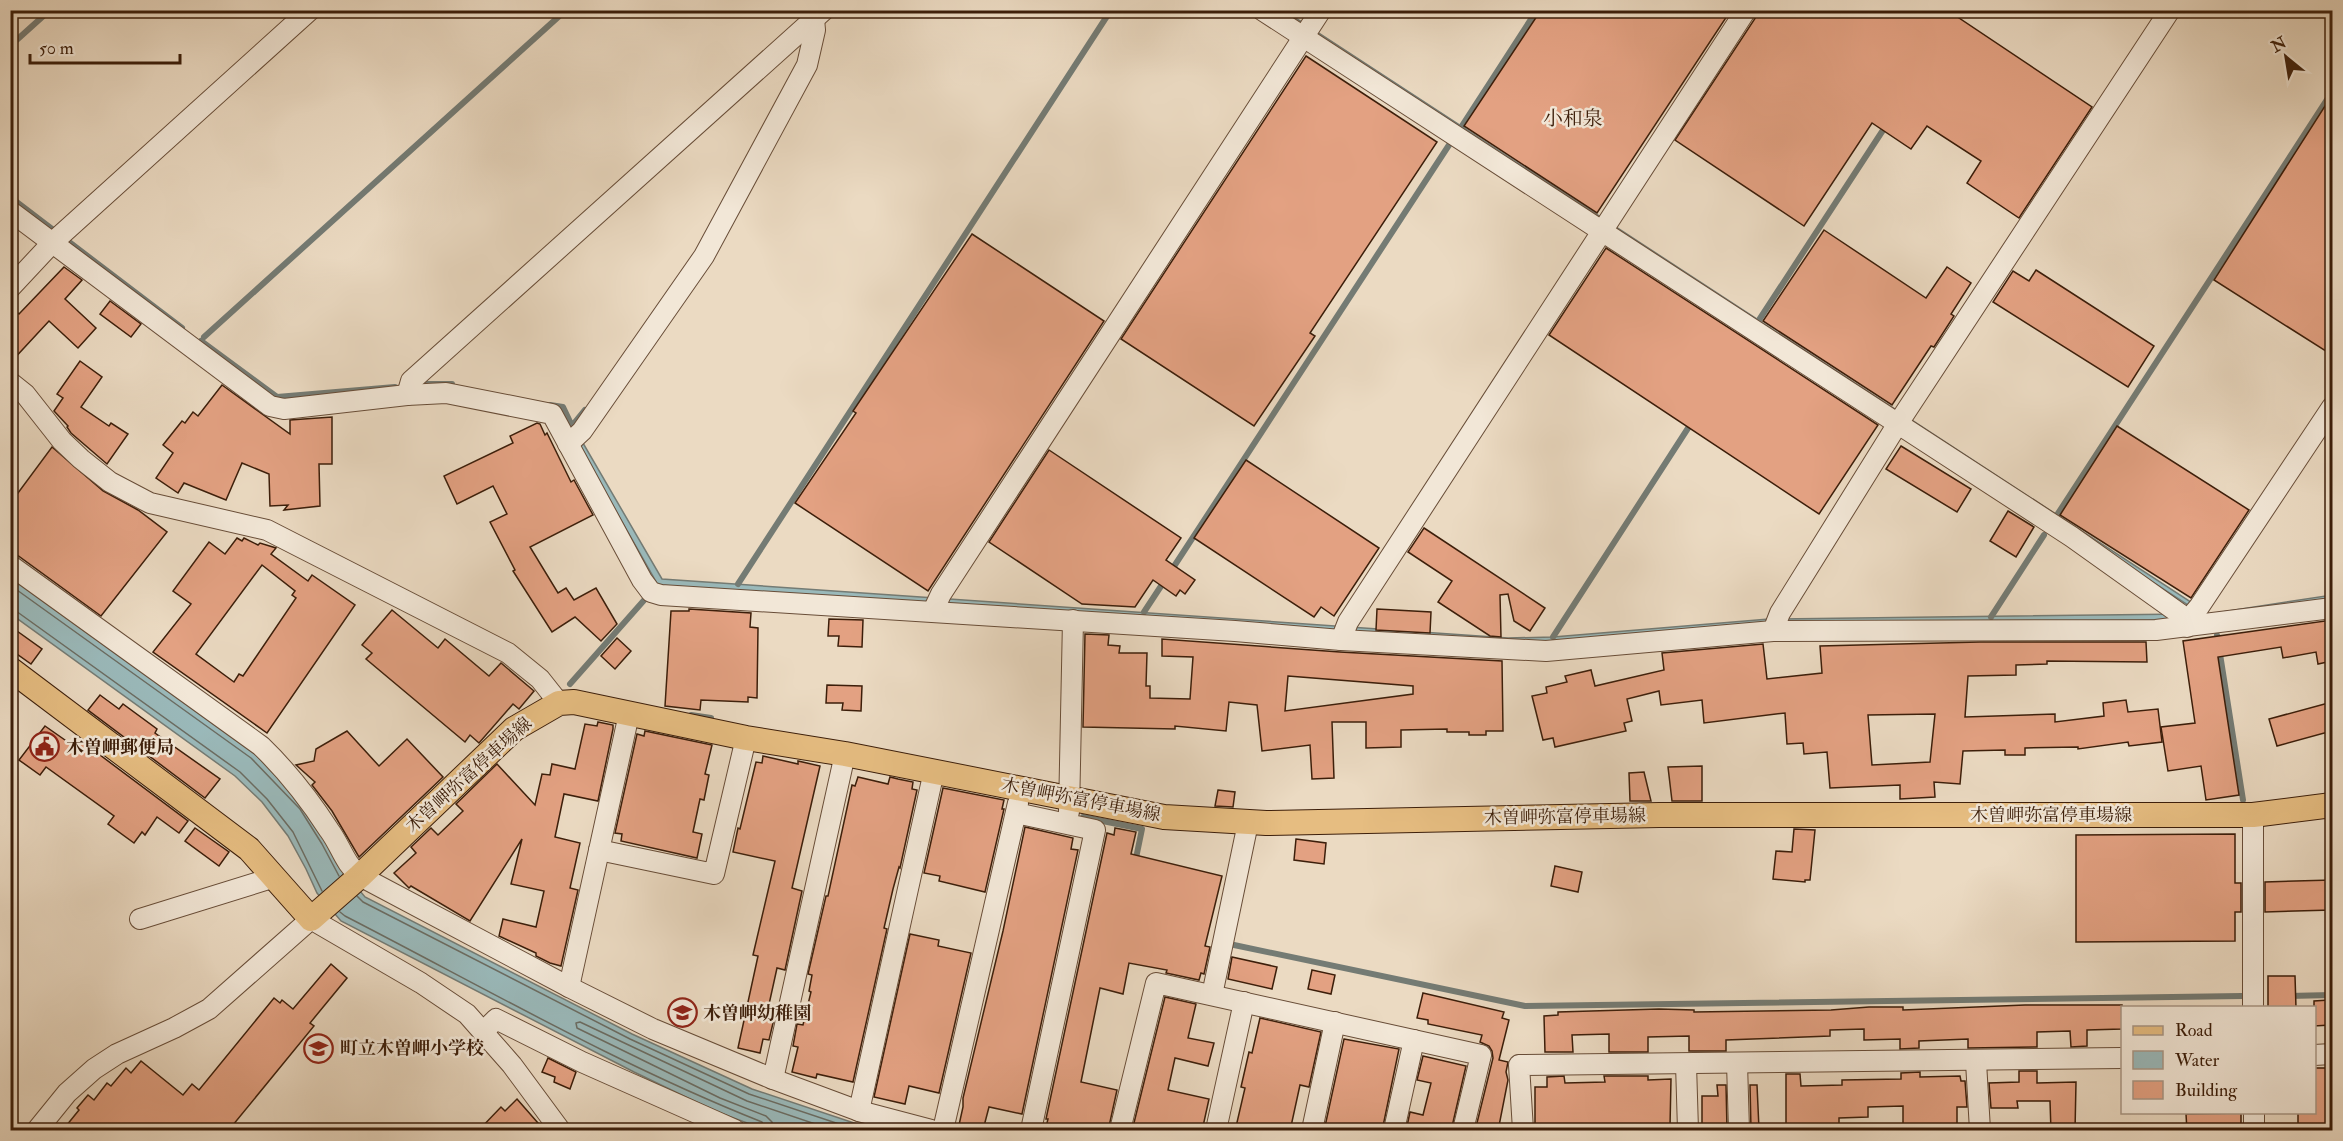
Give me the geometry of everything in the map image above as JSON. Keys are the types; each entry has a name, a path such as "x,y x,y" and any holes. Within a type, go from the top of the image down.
{"main road":[{"path":"10,669 249,849 315,916"},
{"name":"木曽岬弥富停車場線","path":"315,916 514,729 559,703 574,702 746,738 846,754 1164,817 1248,823 1659,815 2253,815 2332,805"}],"street":[{"path":"10,288 58,238 310,10"},
{"path":"1262,10 1310,26 1605,227 1900,419 2188,617"},
{"path":"1344,633 1746,10"},
{"path":"1776,624 1900,419 2170,10"},
{"path":"407,395 411,381 819,15"},
{"path":"568,444 582,431 704,256 807,65 819,15"},
{"path":"936,604 1310,26"},
{"path":"10,212 58,238 270,406 284,409 407,395 446,393 552,414 642,580 651,592 661,595 936,604 1073,620 1344,633 1546,651 1776,624 2156,630 2188,617 2332,608"},
{"path":"10,382 25,394 62,441 110,482 150,503 267,530 508,653 540,679 559,703"},
{"path":"2188,617 2332,407"},
{"path":"10,565 261,746 287,771 311,801 334,837 349,867 358,878 654,1029 773,1079 859,1111 931,1131"},
{"path":"1069,825 1073,620"},
{"path":"569,987 628,714"},
{"path":"599,850 714,874 746,738"},
{"path":"773,1079 846,754"},
{"path":"859,1111 934,771"},
{"path":"943,1131 1022,788"},
{"path":"1016,813 1095,830 1031,1131"},
{"path":"2253,815 2253,1006"},
{"path":"1212,995 1248,823"},
{"path":"140,919 275,877"},
{"path":"37,1131 67,1093 94,1069 117,1054 209,1009 315,916 467,1014 512,1065 560,1131"},
{"path":"1120,1131 1156,983 1481,1054 1462,1131"},
{"path":"1216,1131 1244,1002"},
{"path":"483,1032 496,1019 582,1062 735,1131"},
{"path":"1312,1131 1335,1022"},
{"path":"1394,1131 1414,1040"},
{"path":"2316,1055 2332,1054"},
{"path":"1523,1131 1519,1065 1976,1062 2121,1058"},
{"path":"1976,1062 1980,1131"},
{"path":"1737,1063 1739,1131"},
{"path":"1686,1064 1688,1131"},
{"path":"2254,1114 2254,1131"}],"water":[{"path":"1277,11 1285,11 2209,614 2332,595 2332,602 2176,620 1787,624 1507,644 658,585 580,448 583,443 662,579 1508,638 1553,637 1769,619 2187,614 2191,607"},
{"path":"11,577 254,753 305,806 343,871 365,897 632,1034 752,1089 875,1130 766,1130 715,1111 634,1072 341,921 317,893 288,836 262,802 235,776 11,614"}],"building":[{"path":"1541,10 1731,10 1597,213 1464,126"},
{"path":"1758,10 1947,10 2092,107 2019,218 1967,183 1981,161 1927,126 1911,149 1872,123 1804,226 1675,140 1756,17"},
{"path":"1306,56 1437,142 1310,333 1315,336 1254,426 1121,339"},
{"path":"2332,95 2332,355 2214,280"},
{"path":"1824,230 1926,298 1947,267 1971,283 1934,347 1931,346 1892,405 1763,321"},
{"path":"972,234 1104,321 928,591 795,503 856,413 853,411"},
{"path":"1606,248 1878,425 1819,514 1549,335"},
{"path":"64,267 82,280 65,299 96,328 78,348 49,321 10,363 10,306 19,314"},
{"path":"2036,270 2154,346 2128,387 1993,302 2013,271 2029,281"},
{"path":"110,301 141,324 131,337 100,314"},
{"path":"80,361 102,377 81,407 109,426 111,423 128,434 107,464 71,433 68,426 54,411 63,398 57,394"},
{"path":"222,385 290,434 290,420 332,417 332,464 319,464 320,506 284,510 288,505 270,506 269,474 242,463 226,500 184,483 178,493 156,478 173,453 163,445 182,421 185,423 193,412 198,416"},
{"path":"537,423 540,424 545,435 547,433 571,482 574,480 593,515 530,547 558,593 566,588 574,600 596,588 617,624 601,641 575,617 552,632 513,571 515,570 490,522 507,514 493,486 457,504 444,476 513,443 510,436"},
{"path":"2117,426 2249,510 2191,598 2060,515"},
{"path":"1901,446 1971,489 1957,512 1886,469"},
{"path":"52,447 103,491 138,510 167,532 101,616 17,555 10,553 10,488 18,493"},
{"path":"1049,450 1181,538 1166,560 1195,580 1185,594 1180,590 1176,596 1153,580 1135,607 1082,604 989,542"},
{"path":"1246,460 1379,548 1334,616 1321,607 1314,617 1194,538"},
{"path":"2008,511 2034,527 2016,557 1990,541"},
{"path":"1424,528 1545,608 1530,631 1514,621 1508,594 1500,595 1501,637 1490,636 1438,602 1452,581 1408,552"},
{"path":"237,538 276,548 271,554 308,581 312,575 355,605 267,733 153,652 191,604 173,591 209,542 225,554","holes":["262,565 295,591 292,595 296,598 243,676 239,674 234,682 196,654"]},
{"path":"689,609 751,613 750,627 758,628 757,698 748,697 748,702 701,700 700,710 665,706 671,611 689,611"},
{"path":"1377,609 1431,612 1430,633 1376,630"},
{"path":"392,610 438,648 445,639 489,676 501,663 534,691 519,709 513,704 479,743 470,735 465,742 366,659 372,653 362,645"},
{"path":"829,619 863,620 862,647 838,646 839,636 828,636"},
{"path":"2332,620 2332,661 2318,664 2316,652 2283,658 2281,647 2218,657 2239,795 2206,800 2201,766 2168,771 2161,727 2195,723 2183,641"},
{"path":"10,626 42,649 31,664 10,649"},
{"path":"1085,634 1109,635 1108,645 1120,646 1119,653 1147,653 1146,686 1150,686 1150,698 1190,699 1193,657 1162,656 1162,639 1502,661 1503,731 1486,731 1486,735 1469,735 1469,732 1447,732 1447,729 1401,730 1401,747 1366,748 1366,722 1332,722 1334,778 1312,779 1310,745 1262,751 1257,705 1229,702 1226,731 1175,726 1175,729 1083,727","holes":["1288,676 1413,686 1413,694 1285,711"]},
{"path":"617,638 631,651 615,669 601,656"},
{"path":"1980,642 2146,642 2147,662 2047,661 2047,664 2016,665 2016,675 1968,676 1965,717 2055,714 2055,722 2104,716 2103,703 2126,700 2128,712 2158,709 2162,742 2129,746 2128,742 2078,749 2078,747 2025,748 2025,755 2005,755 2005,750 1963,751 1960,784 1934,782 1935,797 1900,799 1900,785 1830,788 1827,752 1804,754 1803,743 1787,744 1785,713 1704,723 1702,700 1661,705 1659,691 1627,699 1632,721 1624,723 1626,731 1555,747 1553,738 1543,740 1532,696 1547,693 1546,687 1567,682 1565,676 1591,670 1595,686 1664,670 1662,653 1763,644 1767,679 1822,673 1820,646","holes":["1935,714 1930,762 1872,765 1868,715"]},
{"path":"827,685 862,686 861,711 842,710 843,703 826,703"},
{"path":"100,695 119,709 123,704 157,729 155,733 220,779 205,798 88,710"},
{"path":"2332,702 2332,724 2326,726 2328,732 2277,746 2269,719"},
{"path":"598,722 613,725 613,729 598,801 564,794 555,837 580,843 570,888 578,890 561,966 550,963 536,956 536,953 499,936 503,919 536,927 544,891 511,884 522,839 470,921 411,886 409,888 394,873 416,853 411,847 431,828 438,835 463,811 456,804 497,764 535,805 542,774 550,775 552,764 575,769 585,724 597,726"},
{"path":"45,726 75,747 80,740 188,821 179,833 157,817 145,835 142,832 134,843 108,824 114,816 46,767 40,775 19,760"},
{"path":"347,731 379,766 407,739 443,777 359,857 332,811 312,785 315,782 296,765 314,761 316,749"},
{"path":"645,731 712,745 705,774 709,775 704,800 700,799 693,832 702,834 697,858 621,841 622,834 615,833 637,734 644,736"},
{"path":"763,756 798,764 798,761 820,766 792,888 802,891 785,970 777,968 766,1018 774,1019 769,1040 763,1039 760,1053 738,1048 758,956 753,955 775,861 733,852 756,762 762,763"},
{"path":"1702,766 1702,801 1672,801 1668,767"},
{"path":"1644,772 1651,801 1630,801 1629,773"},
{"path":"858,777 888,784 890,777 913,782 912,789 917,790 884,928 887,929 853,1082 817,1074 816,1078 792,1072 798,1047 793,1046 797,1024 803,1025 811,992 809,991 812,975 808,974 852,785 855,786"},
{"path":"943,788 1004,800 1002,809 1004,809 985,892 939,881 940,876 924,873"},
{"path":"1218,790 1235,792 1233,807 1215,806"},
{"path":"1025,827 1073,838 1071,849 1078,850 1022,1114 989,1107 983,1130 959,1125 963,1098"},
{"path":"195,828 229,852 219,866 185,841"},
{"path":"1115,828 1136,832 1131,854 1222,876 1205,946 1210,947 1204,974 1201,973 1199,980 1166,973 1167,970 1129,963 1123,994 1100,988 1081,1082 1117,1090 1108,1131 1045,1131 1107,833 1114,835"},
{"path":"1794,829 1815,830 1810,880 1805,880 1805,882 1773,879 1776,851 1792,852"},
{"path":"2235,834 2235,883 2241,883 2241,912 2235,912 2235,941 2076,942 2076,835"},
{"path":"1296,839 1326,843 1324,864 1294,860"},
{"path":"1555,866 1582,872 1578,892 1551,886"},
{"path":"2332,880 2332,910 2265,912 2265,882"},
{"path":"910,934 939,940 938,946 971,953 939,1093 909,1086 905,1104 874,1097"},
{"path":"1232,957 1277,967 1272,989 1228,979"},
{"path":"331,964 347,978 310,1023 314,1026 228,1131 62,1131 88,1095 94,1100 107,1083 111,1086 126,1068 131,1073 141,1061 183,1095 192,1084 199,1090 274,998 280,1003 282,1000 293,1009"},
{"path":"1312,970 1335,975 1331,994 1308,989"},
{"path":"2268,976 2295,976 2296,1006 2268,1006"},
{"path":"1423,993 1504,1012 1502,1018 1509,1020 1499,1060 1508,1062 1506,1072 1508,1080 1498,1131 1475,1131 1493,1058 1492,1051 1489,1046 1480,1042 1482,1035 1428,1024 1428,1020 1417,1018"},
{"path":"1165,997 1196,1004 1188,1038 1214,1043 1208,1066 1175,1058 1168,1090 1209,1099 1202,1131 1132,1131"},
{"path":"2329,1000 2330,1025 2316,1026 2314,1001"},
{"path":"2025,1005 2122,1005 2121,1029 2087,1030 2087,1046 2071,1047 2070,1031 2037,1032 2037,1047 1968,1048 1968,1039 1919,1041 1919,1048 1900,1049 1900,1039 1864,1040 1864,1029 1830,1030 1830,1036 1726,1040 1726,1051 1689,1051 1689,1036 1648,1037 1648,1052 1609,1052 1609,1034 1572,1035 1573,1052 1545,1052 1544,1016 1558,1015 1558,1012 1659,1009 1694,1010 1694,1012 1831,1010 1869,1007 1903,1007 1903,1010"},
{"path":"1260,1018 1321,1032 1309,1087 1300,1085 1290,1131 1235,1131 1245,1088 1241,1087"},
{"path":"1344,1039 1399,1049 1382,1131 1324,1131"},
{"path":"1423,1056 1466,1066 1451,1131 1406,1131 1410,1112 1423,1115 1431,1083 1417,1080"},
{"path":"548,1058 576,1072 570,1089 554,1082 555,1077 542,1072"},
{"path":"2316,1068 2332,1068 2332,1131 2298,1131 2298,1114 2316,1114"},
{"path":"2019,1071 2037,1071 2037,1083 2076,1082 2075,1131 2051,1131 2050,1101 2017,1101 2018,1108 1991,1108 1989,1083 2019,1082"},
{"path":"1920,1072 1920,1077 1960,1076 1961,1081 1965,1081 1967,1107 1957,1107 1957,1131 1903,1131 1903,1106 1868,1107 1868,1117 1839,1118 1839,1131 1786,1131 1786,1074 1800,1074 1801,1086 1842,1085 1842,1080 1901,1079 1901,1073"},
{"path":"1564,1076 1565,1083 1605,1082 1604,1076 1648,1076 1648,1080 1671,1079 1670,1126 1631,1127 1631,1131 1535,1131 1535,1087 1547,1087 1547,1077"},
{"path":"1717,1085 1726,1085 1727,1129 1702,1131 1702,1096 1718,1096"},
{"path":"1750,1085 1757,1085 1759,1129 1751,1129"},
{"path":"517,1099 545,1131 478,1131 501,1107 505,1111"},
{"path":"2186,1114 2241,1114 2241,1131 2187,1131"}],"waterway":[{"path":"10,46 50,10"},
{"path":"204,337 566,10"},
{"path":"738,584 1111,10"},
{"path":"1462,126 1537,10"},
{"path":"1953,23 1961,10"},
{"path":"2317,10 2332,20"},
{"path":"2057,515 2332,92"},
{"path":"1759,320 1887,124"},
{"path":"1171,571 1449,145"},
{"path":"10,197 182,328"},
{"path":"201,341 277,397 395,387"},
{"path":"423,384 452,384"},
{"path":"550,405 563,407 572,426 585,410"},
{"path":"1553,637 1692,422"},
{"path":"1991,617 2044,535"},
{"path":"1144,612 1165,580"},
{"path":"570,684 646,598"},
{"path":"2217,635 2243,800"},
{"path":"691,715 711,718"},
{"path":"1083,817 1142,829 1135,863"},
{"path":"1234,945 1525,1006 2242,996"},
{"path":"2288,996 2332,995"}],"place":[{"name":"木曽岬郵便局","path":"45,747"},
{"name":"木曽岬幼稚園","path":"682,1013"},
{"name":"町立木曽岬小学校","path":"319,1048"}],"district":[{"name":"小和泉","path":"1573,118"}]}
